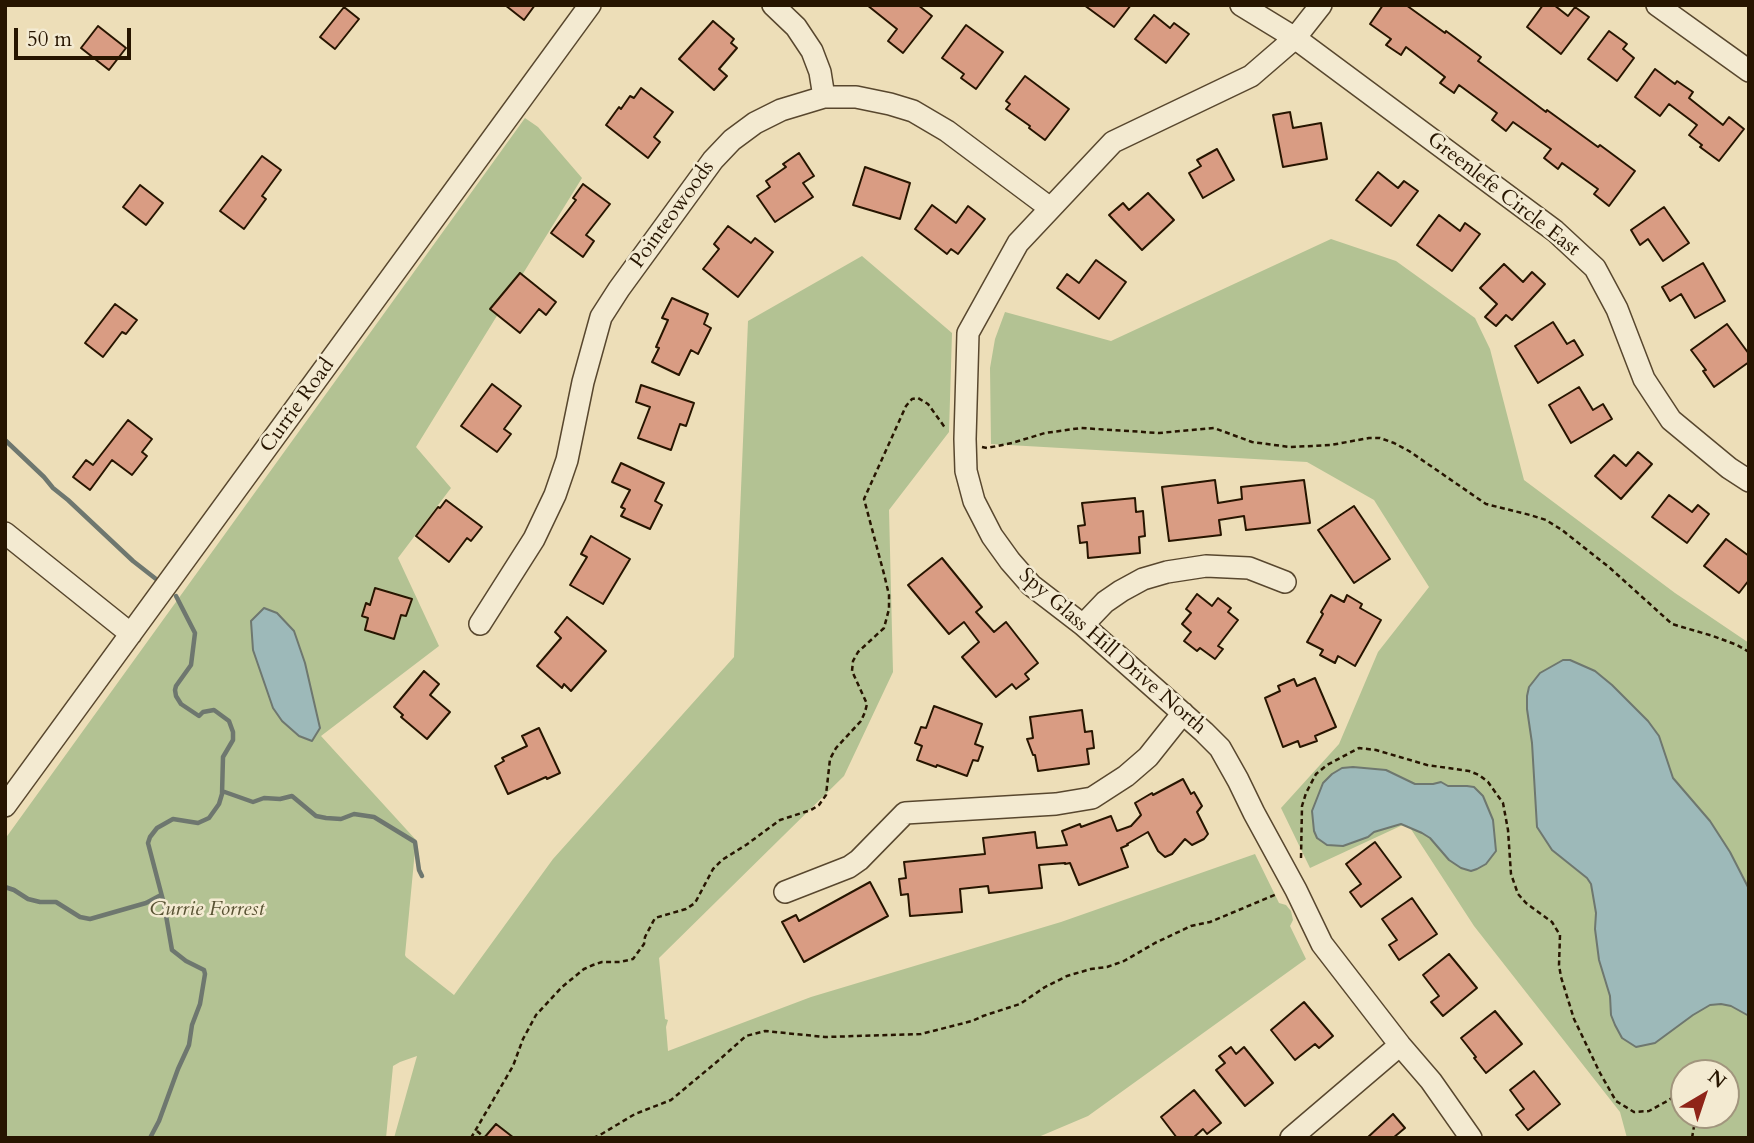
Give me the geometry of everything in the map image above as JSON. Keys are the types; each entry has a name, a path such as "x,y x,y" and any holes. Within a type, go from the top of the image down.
{"street":[{"name":"Currie Road","path":"5,806 590,5"},
{"path":"773,5 796,27 812,51 820,72 824,97"},
{"name":"Greenlefe Circle East","path":"1241,5 1295,38 1555,230 1595,268 1617,309 1644,379 1671,420 1749,481"},
{"name":"Spy Glass Hill Drive North","path":"1321,5 1295,38 1251,76 1113,142 1018,243 968,333 966,471 974,501 992,536 1031,585 1083,625 1220,748 1322,944 1431,1082 1471,1138"},
{"path":"1657,5 1749,71"},
{"name":"Pointeowoods","path":"480,624 534,539 555,495 568,460 583,382 601,317 618,289 713,160 732,140 755,123 781,110 824,97 856,97 913,111 947,131 1051,208"},
{"path":"5,533 131,634"},
{"path":"1083,625 1105,602 1121,591 1143,579 1167,572 1206,566 1249,568 1285,582"},
{"path":"785,892 849,867 905,813 1056,804 1091,798 1126,776 1148,757 1183,713"},
{"path":"1291,1138 1400,1045"}],"path":[{"path":"471,1138 513,1066 523,1039 536,1016 562,988 584,969 593,965 634,959 655,918 695,904 713,869 722,860 780,820 802,814 819,805 826,795 830,759 836,748 861,721 867,704 852,671 853,662 858,652 884,628 889,609 884,574 864,499 906,406 912,399 918,398 928,404 953,439 987,447 1045,433 1081,428 1159,433 1214,428 1252,442 1290,447 1380,438 1409,450 1486,504 1530,514 1562,530 1610,568 1672,624 1713,636 1749,652"},
{"path":"593,1138 635,1114 671,1100 746,1036 765,1031 825,1037 921,1034 972,1021 1020,1004 1067,976 1124,961 1191,926 1210,922 1283,892 1301,860 1301,818 1306,793 1316,774 1359,748 1376,750 1427,765 1469,771 1488,782 1503,803 1511,874 1518,894 1525,903 1552,922 1560,935 1559,965 1574,1019 1616,1101 1634,1112 1649,1111 1670,1099"},
{"path":"476,1130 485,1138"}],"green space":[{"name":"Currie Forrest","path":"525,118 538,127 582,178 416,447 451,488 398,558 439,646 321,736 416,840 406,957 454,995 553,859 734,657 748,321 862,256 952,333 949,432 889,510 893,672 844,776 659,958 665,1019 668,1020 668,1051 811,997 1061,922 1255,854 1279,903 1286,905 1291,911 1293,920 1290,926 1306,959 1088,1116 1036,1138 394,1138 417,1056 393,1066 386,1138 5,1138 5,839"},
{"path":"1331,239 1396,261 1475,318 1490,349 1524,480 1675,593 1749,643 1749,1138 1627,1138 1620,1112 1474,926 1407,823 1310,868 1281,808 1339,744 1378,652 1429,587 1374,500 1307,462 991,444 990,368 995,339 1005,312 1111,341"}],"water":[{"path":"264,608 277,613 294,631 305,663 320,728 312,741 299,736 282,721 273,708 253,650 251,621"},
{"path":"1563,660 1570,660 1595,671 1648,721 1659,736 1673,778 1710,821 1730,852 1749,889 1749,1016 1731,1006 1710,1005 1655,1043 1636,1047 1622,1038 1615,1025 1599,960 1591,884 1552,850 1537,827 1527,696 1529,687 1540,673"},
{"path":"1342,768 1386,770 1415,784 1441,782 1448,786 1474,787 1483,796 1493,820 1496,851 1486,864 1471,871 1449,860 1430,838 1401,824 1343,846 1327,845 1317,838 1312,811 1323,783"}],"building":[{"path":"505,5 535,5 524,20"},
{"path":"867,5 918,5 932,16 903,53 888,41 897,29"},
{"path":"1084,5 1131,5 1114,27"},
{"path":"1383,5 1406,5 1445,33 1446,31 1481,57 1478,61 1546,112 1547,110 1598,147 1600,145 1635,171 1609,206 1594,194 1598,189 1562,163 1558,169 1544,158 1551,149 1513,122 1506,131 1492,120 1497,113 1459,85 1454,93 1440,83 1445,77 1406,47 1401,55 1386,45 1391,39 1370,24"},
{"path":"1543,5 1554,5 1568,16 1575,7 1589,17 1561,54 1527,27"},
{"path":"344,7 359,19 335,49 320,37"},
{"path":"1154,15 1170,28 1174,23 1189,34 1166,63 1135,39"},
{"path":"713,21 734,39 731,43 737,48 719,69 727,76 714,90 679,59"},
{"path":"966,25 1003,52 976,89 961,78 964,74 942,58"},
{"path":"98,26 126,48 109,70 81,48"},
{"path":"1609,31 1627,44 1623,49 1634,58 1617,81 1588,59"},
{"path":"1655,69 1675,84 1677,81 1693,92 1689,98 1723,125 1729,117 1744,129 1719,161 1689,135 1697,125 1669,104 1660,116 1635,97"},
{"path":"1025,76 1069,109 1045,140 1006,109 1010,104 1006,101"},
{"path":"641,88 673,112 654,137 660,142 648,158 606,125 619,107 621,109 630,96 634,98"},
{"path":"1290,112 1293,128 1321,123 1327,159 1283,167 1273,115"},
{"path":"1217,149 1234,180 1203,198 1189,173 1201,166 1197,160"},
{"path":"799,153 814,176 803,183 813,197 775,222 757,196 770,187 766,181 786,167 783,164"},
{"path":"262,156 281,170 262,196 266,199 244,229 220,211"},
{"path":"865,167 910,183 900,219 853,205"},
{"path":"1378,172 1398,188 1404,181 1418,191 1391,226 1356,200"},
{"path":"583,184 610,204 586,235 594,241 583,257 551,233 576,200 573,198"},
{"path":"140,185 163,203 146,225 123,207"},
{"path":"1148,193 1174,220 1142,250 1109,215 1123,203 1129,210"},
{"path":"932,205 956,223 968,206 985,219 958,254 951,249 947,254 915,229"},
{"path":"1664,207 1689,243 1663,261 1648,239 1640,245 1631,230"},
{"path":"1439,215 1460,231 1465,223 1480,234 1452,271 1417,245"},
{"path":"728,226 751,243 755,238 773,252 738,297 703,269 719,249 714,244"},
{"path":"1096,260 1126,282 1099,319 1057,288 1067,274 1079,283"},
{"path":"1703,263 1725,301 1695,318 1681,294 1670,301 1662,287"},
{"path":"1504,264 1523,282 1532,272 1545,284 1512,320 1506,315 1496,326 1485,317 1497,304 1480,288"},
{"path":"520,273 556,302 546,315 539,309 520,333 490,309"},
{"path":"672,298 708,314 704,324 711,328 698,354 691,350 679,375 652,362 668,320 662,318"},
{"path":"115,304 137,320 126,334 122,332 103,357 85,343"},
{"path":"1553,322 1567,344 1574,340 1583,355 1538,383 1515,346"},
{"path":"1727,324 1749,354 1749,362 1714,387 1703,371 1706,370 1691,350"},
{"path":"492,384 521,406 504,429 511,434 497,452 461,426"},
{"path":"641,385 694,403 686,426 680,424 671,450 638,438 650,407 636,402"},
{"path":"1579,387 1593,410 1603,404 1612,419 1571,443 1549,405"},
{"path":"128,420 152,439 142,452 147,456 132,475 112,460 90,490 73,477 86,460 93,465"},
{"path":"1638,452 1652,464 1621,499 1595,476 1614,455 1626,466"},
{"path":"621,463 664,483 655,501 662,505 650,529 621,516 625,509 621,507 630,490 612,482"},
{"path":"1215,480 1218,503 1242,499 1241,487 1304,480 1310,523 1246,530 1244,516 1219,520 1221,535 1169,541 1162,487"},
{"path":"1669,495 1692,512 1698,505 1709,514 1687,543 1652,517"},
{"path":"1135,498 1136,512 1143,511 1145,536 1139,537 1140,553 1088,558 1087,542 1080,543 1078,526 1085,525 1082,503"},
{"path":"446,500 482,527 471,541 467,538 449,562 416,536"},
{"path":"1354,506 1390,559 1354,583 1318,530"},
{"path":"591,536 630,559 603,604 570,585 587,557 581,554"},
{"path":"1726,539 1749,556 1749,580 1739,593 1704,566"},
{"path":"942,558 982,607 976,612 994,632 1006,622 1038,663 1025,674 1029,679 1016,689 1012,684 996,697 962,657 979,642 964,622 949,634 908,585"},
{"path":"375,588 412,599 406,616 401,615 394,639 365,630 368,618 362,616 366,603 370,605"},
{"path":"1197,594 1212,606 1218,598 1231,608 1228,612 1238,620 1218,646 1223,649 1215,659 1200,648 1197,651 1184,641 1191,632 1182,624 1191,613 1186,609"},
{"path":"1331,595 1344,602 1347,595 1362,604 1360,608 1381,620 1355,666 1338,656 1335,663 1320,655 1323,650 1307,642"},
{"path":"567,617 606,651 571,691 564,684 562,688 537,666 561,638 555,632"},
{"path":"424,671 439,684 430,695 450,712 427,739 401,717 403,715 394,707"},
{"path":"1315,678 1336,727 1315,736 1317,741 1300,747 1298,741 1283,747 1265,698 1280,691 1278,686 1294,679 1297,686"},
{"path":"934,706 982,724 975,744 983,747 978,761 973,760 967,776 917,760 922,746 915,743 921,727 926,728"},
{"path":"1082,710 1085,732 1092,731 1094,748 1087,749 1089,764 1038,771 1035,755 1027,739 1033,738 1030,717"},
{"path":"539,728 560,773 508,794 495,766 504,761 502,758 527,746 522,736"},
{"path":"1183,779 1202,806 1197,812 1208,834 1204,839 1192,845 1185,839 1172,854 1165,857 1158,851 1148,832 1121,848 1128,867 1079,885 1070,863 1039,865 1042,888 989,893 988,886 960,889 962,912 910,916 908,894 901,895 899,879 906,878 904,862 985,854 983,838 1035,832 1037,848 1067,845 1062,831 1111,816 1117,831 1131,826 1141,815 1135,803"},
{"path":"1375,842 1401,877 1361,907 1350,892 1361,884 1346,864"},
{"path":"870,882 888,916 804,962 782,922 796,915 799,921"},
{"path":"1412,898 1437,934 1399,960 1389,945 1397,940 1382,919"},
{"path":"1449,954 1477,988 1443,1016 1431,1002 1439,996 1423,975"},
{"path":"1304,1002 1333,1036 1319,1048 1315,1044 1295,1060 1271,1030"},
{"path":"1495,1011 1522,1044 1486,1073 1461,1038"},
{"path":"1231,1047 1236,1054 1244,1047 1273,1083 1245,1106 1216,1070 1225,1063 1219,1056"},
{"path":"1534,1071 1560,1104 1528,1130 1516,1115 1524,1109 1510,1090"},
{"path":"1194,1090 1221,1123 1207,1134 1203,1129 1193,1138 1177,1138 1161,1117"},
{"path":"1393,1114 1405,1128 1393,1138 1367,1138"},
{"path":"496,1124 514,1138 484,1138"}],"waterway":[{"path":"5,440 53,488 156,579"},
{"path":"150,1138 189,1045 205,974 204,970 172,950 164,904 148,843 157,828 173,819 198,823 209,818 219,804 222,794 223,757 233,740 229,721 214,710 203,712 199,716 181,704 176,696 176,686 191,665 195,633 176,596"},
{"path":"222,791 253,802 264,798 280,799 292,796 316,816 326,818 341,819 354,814 374,817 415,842 422,876"},
{"path":"5,887 28,899 56,902 80,917 90,919 146,903 161,895"}]}
